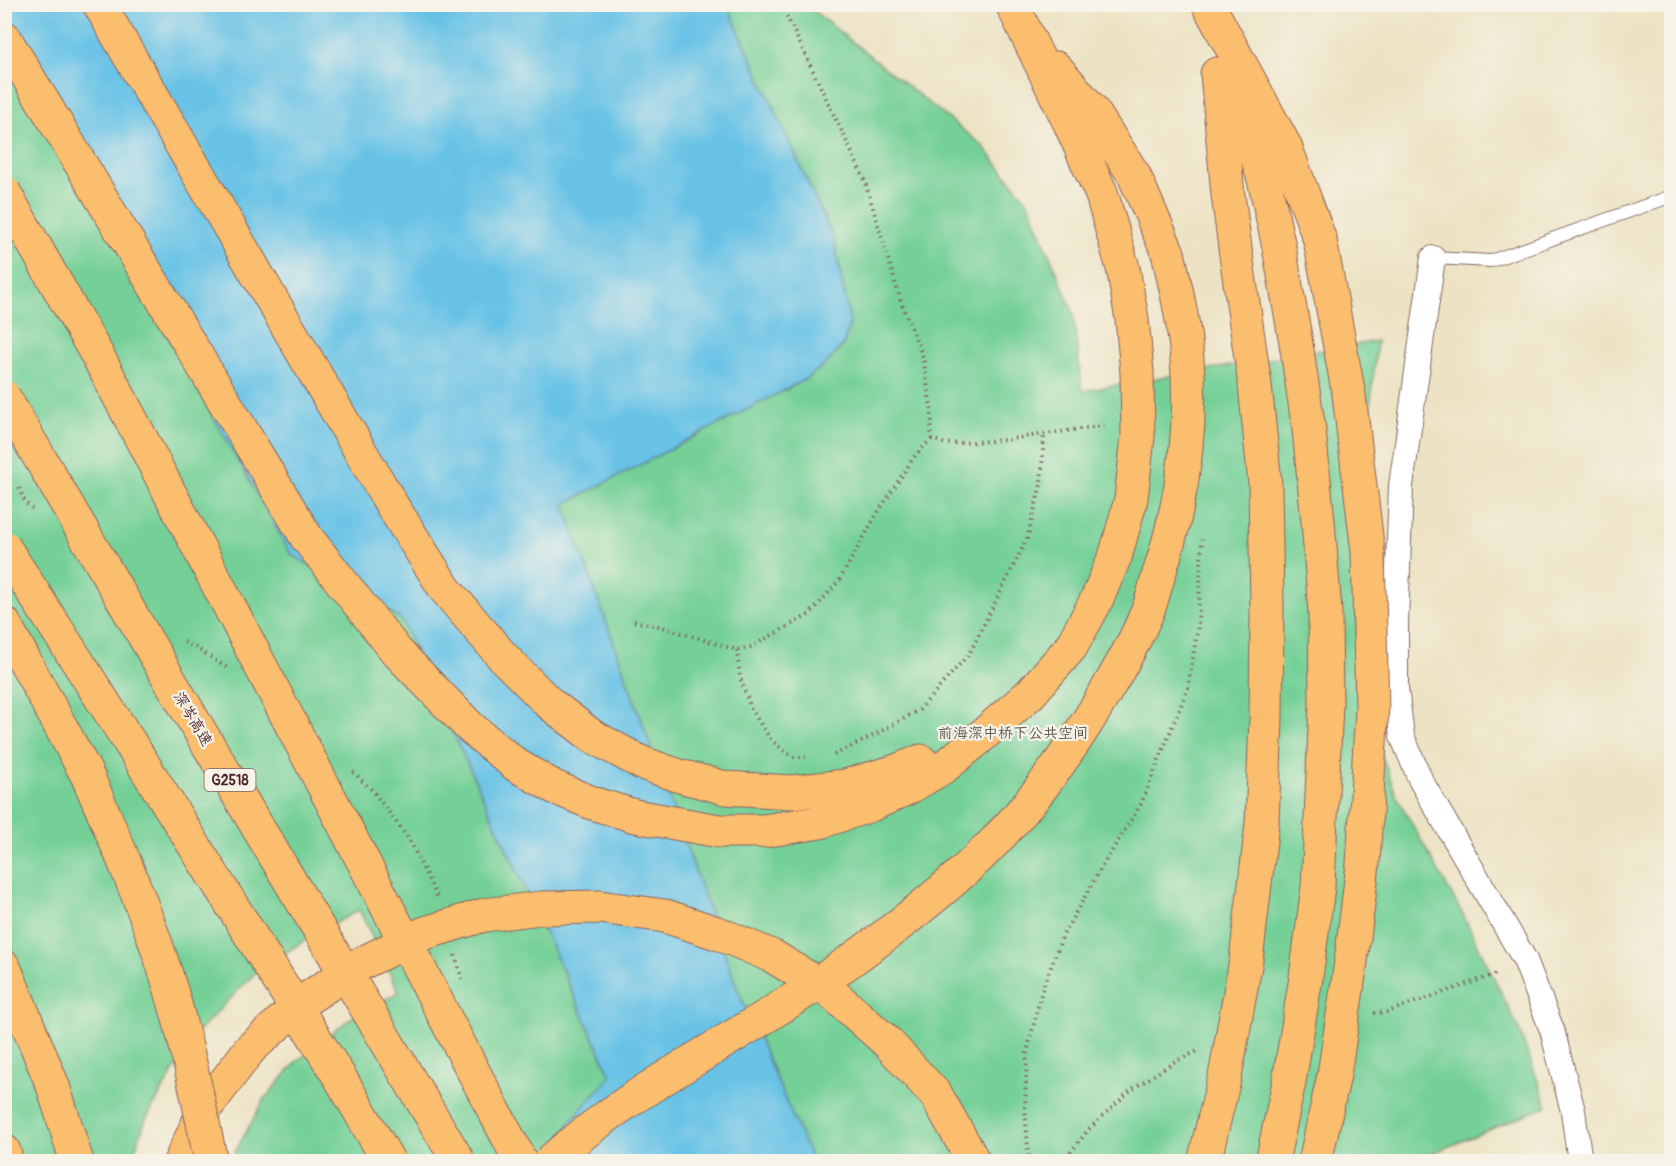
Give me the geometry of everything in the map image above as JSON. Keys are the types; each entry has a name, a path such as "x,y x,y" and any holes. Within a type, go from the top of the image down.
{"highway":[{"path":"99,4 393,507 445,589 503,657 549,703 592,736 642,763 726,788 792,792 845,786 896,771 976,741"},
{"path":"1205,4 1285,146 1320,240 1349,395 1368,552 1372,708 1363,864 1334,1075 1315,1161"},
{"path":"1205,4 1233,81 1264,179 1279,247 1310,441 1325,612 1326,703 1318,887 1291,1070 1272,1161"},
{"path":"1204,1161 1226,1071 1246,960 1262,824 1268,609 1265,484 1255,385 1228,195 1214,54 1205,4"},
{"path":"4,37 307,538 397,652 470,727 516,765 554,787 592,803 635,816 719,831 764,831 820,822 872,805 910,787 944,767 1030,693 1071,647 1096,601 1116,554 1131,499 1138,437 1137,372 1132,320 1123,268 1102,195 1018,17"},
{"path":"549,1161 649,1087 796,998 842,967 890,931 979,857 1026,806 1063,758 1094,712 1146,617 1176,514 1185,462 1189,410 1187,359 1181,308 1168,253 1134,175 1092,110 1018,17"},
{"path":"4,192 101,362 521,1161"},
{"name":"深岑高速","path":"4,397 192,718 459,1161"},
{"path":"4,547 330,1061 389,1161"},
{"path":"4,623 87,776 128,869 163,963 192,1066 211,1161"},
{"path":"180,1161 204,1110 250,1049 305,1000 360,964 422,934 484,915 540,908 600,907 665,916 720,934 774,957 831,992 888,1043 936,1095 974,1161"},
{"path":"4,967 53,1086 77,1161"},
{"path":"4,1151 7,1161"}],"street":[{"path":"1433,258 1401,486 1396,688 1402,736 1421,781 1525,960 1552,1030 1573,1111 1580,1161"}],"lane":[{"path":"1433,258 1491,261 1671,196"}],"path":[{"path":"634,621 662,627 737,650 752,647 810,614 839,581 877,514 915,457 931,439 932,414 923,357 903,308 864,178 781,4"},
{"path":"827,759 919,710 969,654 1027,539 1041,484 1044,434"},
{"path":"1029,1161 1025,1108 1027,1052 1042,990 1064,935 1100,870 1141,804 1188,688 1197,627 1202,537"},
{"path":"737,650 740,677 751,709 771,740 792,756 815,758"}],"green space":[{"name":"前海深中桥下公共空间","path":"727,5 808,5 983,146 1028,202 1073,312 1082,391 1377,341 1357,536 1357,688 1397,797 1463,915 1518,1027 1547,1106 1413,1161 812,1161 737,988 564,504 806,379 826,364 843,345 850,323 834,240"},
{"path":"4,47 291,554 401,619 611,1076 572,1119 548,1161 230,1161 264,1100 297,1061 351,1018 399,992 359,910 305,940 253,975 194,1036 146,1119 131,1161 5,1161"}],"water":[{"path":"4,5 727,5 834,240 850,323 843,345 826,364 806,379 564,504 737,988 812,1161 548,1161 572,1119 611,1076 401,619 291,554 5,47"}]}
